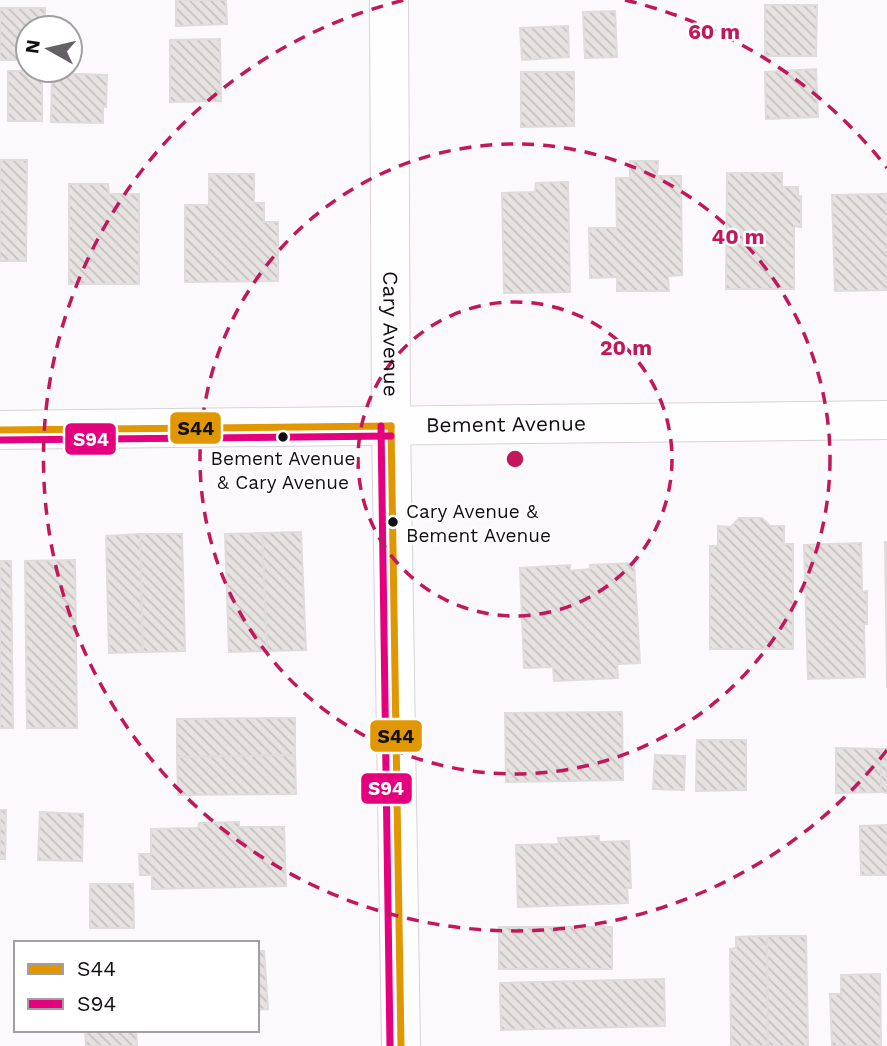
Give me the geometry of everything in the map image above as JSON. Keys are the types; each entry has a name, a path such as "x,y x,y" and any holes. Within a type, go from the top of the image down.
{"street":[{"name":"Cary Avenue","path":"389,0 391,426 401,1046"},
{"name":"Bement Avenue","path":"0,430 887,420"}],"building":[{"path":"176,0 226,0 227,24 176,26"},
{"path":"765,5 817,5 816,56 765,56"},
{"path":"0,8 45,8 45,14 14,14 14,60 0,60"},
{"path":"615,11 617,57 585,58 583,12"},
{"path":"568,26 569,57 522,60 520,28"},
{"path":"220,39 221,101 170,102 170,40"},
{"path":"816,69 818,117 766,119 765,72"},
{"path":"8,71 14,71 14,84 42,84 42,121 8,121"},
{"path":"521,72 574,72 574,126 521,127"},
{"path":"84,74 107,75 103,123 51,122 52,84 84,84"},
{"path":"0,160 27,160 26,261 0,261"},
{"path":"630,161 658,161 657,176 681,176 682,275 668,276 669,291 617,291 617,277 590,278 589,228 617,228 616,178 630,178"},
{"path":"727,173 782,173 782,187 798,187 798,196 801,196 801,227 794,226 794,289 726,289"},
{"path":"209,174 254,174 254,203 264,203 264,222 278,222 278,281 185,282 185,205 209,205"},
{"path":"568,182 570,292 504,293 502,193 535,192 536,183"},
{"path":"69,184 108,184 109,194 139,194 139,284 69,284"},
{"path":"887,194 887,290 835,291 832,195"},
{"path":"739,518 762,518 770,526 784,526 784,544 793,544 793,649 710,649 710,546 718,546 718,526 731,527"},
{"path":"301,532 306,650 267,651 262,533"},
{"path":"262,533 267,651 229,652 225,534"},
{"path":"140,534 143,652 109,653 106,536"},
{"path":"140,534 182,534 185,651 143,652"},
{"path":"885,542 887,542 887,688"},
{"path":"861,543 862,592 867,591 867,624 864,624 865,677 808,679 804,545"},
{"path":"75,560 77,728 27,728 25,561"},
{"path":"0,561 11,561 13,728 0,728"},
{"path":"634,563 640,663 617,664 618,678 554,681 553,667 524,668 520,568 570,565 570,571 590,569 590,565"},
{"path":"622,712 623,780 506,782 505,713"},
{"path":"295,718 295,755 177,757 177,719"},
{"path":"697,740 746,740 746,790 696,791"},
{"path":"836,748 881,749 881,792 836,793"},
{"path":"881,749 887,749 887,793 881,792"},
{"path":"295,755 296,794 178,795 177,757"},
{"path":"655,755 685,756 684,790 653,789"},
{"path":"0,810 6,810 5,859 0,859"},
{"path":"40,812 83,814 82,861 38,860"},
{"path":"239,822 239,827 284,827 286,886 152,889 152,875 140,875 139,854 151,854 151,829 198,828 199,823"},
{"path":"887,825 887,875 861,875 860,826"},
{"path":"599,836 599,842 629,841 631,888 627,888 628,903 518,907 516,845 559,844 558,838"},
{"path":"90,884 133,884 134,928 90,928"},
{"path":"499,927 612,927 612,969 499,969"},
{"path":"767,936 768,1046 731,1046 730,949 736,948 736,937"},
{"path":"767,936 806,936 808,1046 768,1046"},
{"path":"259,951 264,951 268,1009 259,1010"},
{"path":"880,974 881,1046 832,1046 830,994 841,994 841,975"},
{"path":"664,979 665,1026 501,1030 500,983"},
{"path":"85,1032 136,1032 137,1046 86,1046"}],"transit line":[{"name":"S94","path":"381,426 390,1046"},
{"name":"S44","path":"391,426 401,1046"},
{"name":"S44","path":"0,430 391,426"},
{"name":"S94","path":"0,440 391,436"}],"place":[{"name":"Bement Avenue & Cary Avenue","path":"283,437"},
{"name":"Cary Avenue & Bement Avenue","path":"393,522"}]}
